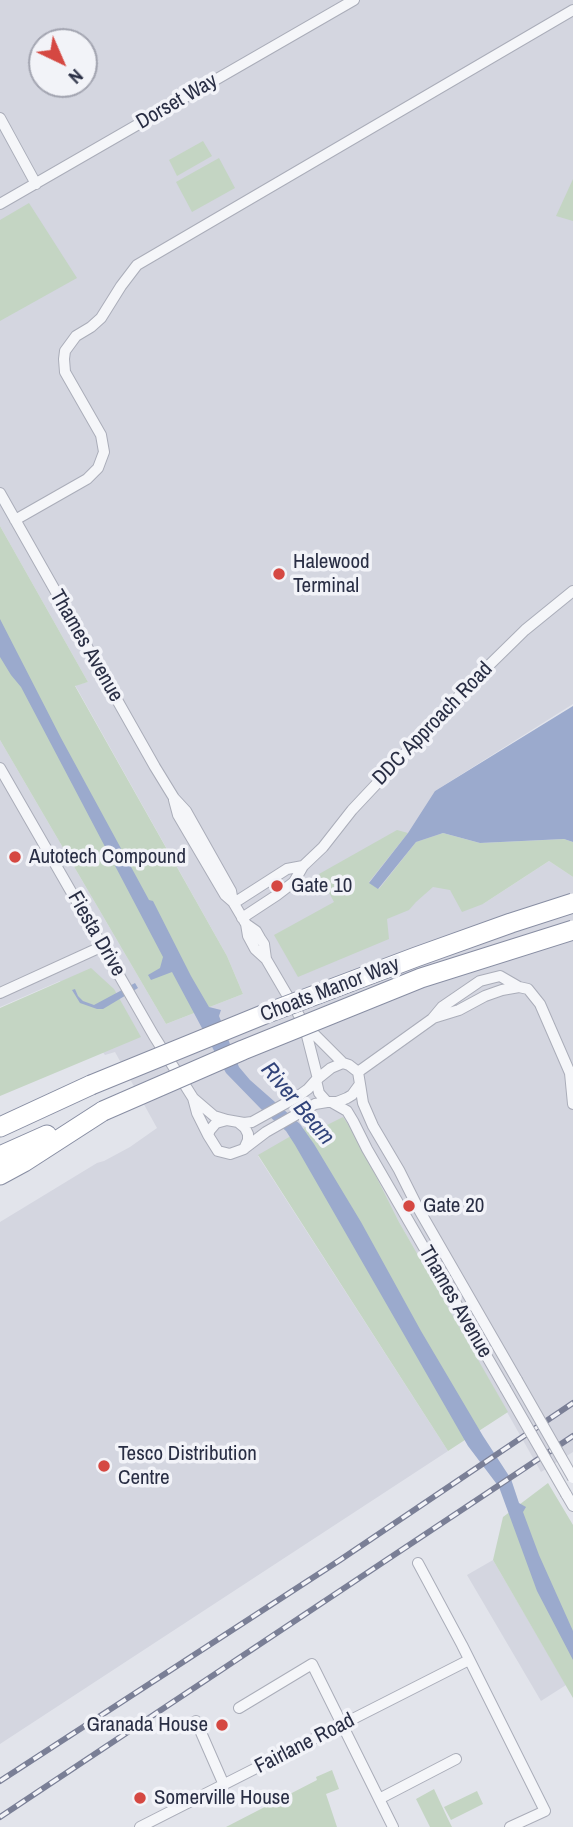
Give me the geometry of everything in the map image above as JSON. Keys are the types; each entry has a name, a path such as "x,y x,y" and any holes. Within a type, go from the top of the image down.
{"highway":[{"name":"Choats Manor Way","path":"91,1085 365,976 573,903"},
{"name":"Choats Manor Way","path":"103,1111 243,1050 421,978 573,930"},
{"path":"0,1113 91,1085"},
{"path":"0,1127 91,1085"},
{"path":"0,1156 103,1111"},
{"path":"0,1175 103,1111"}],"street":[{"name":"Dorset Way","path":"0,204 354,0"},
{"path":"15,520 87,479 98,468 104,452 101,435 65,372 65,351 76,336 101,318 136,265 573,10"},
{"path":"0,118 36,184"},
{"name":"Thames Avenue","path":"0,493 174,798 178,815 225,895 260,937 266,959 304,1024 343,1063"},
{"name":"DDC Approach Road","path":"244,921 294,882 303,866 323,847 368,792 475,679 525,630 573,591"},
{"name":"Fiesta Drive","path":"0,768 193,1098 208,1135"},
{"path":"234,903 287,869 303,866"},
{"path":"0,993 103,946"},
{"path":"358,1072 480,981 500,976 528,989 540,1004 570,1073 573,1104"},
{"name":"Thames Avenue","path":"304,1024 317,1079"},
{"path":"343,1063 358,1072 360,1084 352,1095 341,1101 315,1104 271,1129 244,1149 230,1154 216,1149 208,1135 216,1123 253,1122 297,1097 331,1068 343,1063"},
{"path":"317,1079 319,1093 330,1102"},
{"name":"Thames Avenue","path":"360,1084 363,1104 373,1126 573,1478"},
{"name":"Fiesta Drive","path":"193,1098 214,1116 233,1122"},
{"name":"Thames Avenue","path":"330,1102 347,1111 573,1506"},
{"path":"233,1122 245,1128 248,1134 244,1149"},
{"path":"418,1563 545,1811 510,1827"},
{"name":"Fairlane Road","path":"140,1827 469,1660"},
{"path":"239,1708 312,1664 393,1827"},
{"path":"196,1721 224,1785"},
{"path":"379,1800 456,1759"}],"shaded area":[{"path":"0,0 573,0 573,704 435,791 450,890 483,904 549,861 573,877 573,1452 541,1472 399,1222 356,1136 323,1127 258,1156 448,1451 0,1744 0,1222 97,1163 130,1147 157,1128 115,1052 105,1055 81,1024 60,981 0,1007 0,740 166,1024 243,994 227,956 75,685 88,682 0,526"},
{"path":"493,1560 566,1685 541,1701 467,1575"}],"green space":[{"path":"203,141 212,156 177,176 169,160"},
{"path":"219,158 235,188 192,212 176,182"},
{"path":"573,179 573,221 556,216"},
{"path":"29,203 77,278 0,321 0,220"},
{"path":"0,526 88,682 75,686 227,956 243,994 166,1024 0,740"},
{"path":"397,830 408,833 369,882 379,889 416,842 443,833 480,843 564,839 573,842 573,877 549,861 483,904 462,912 450,890 433,887 409,910 387,919 389,939 298,977 274,935 334,902 319,874"},
{"path":"91,968 114,989 141,1037 0,1096 0,1008"},
{"path":"343,1117 356,1136 399,1222 508,1412 448,1451 258,1155 310,1125 323,1127"},
{"path":"548,1483 573,1525 573,1698 493,1560 503,1517"},
{"path":"332,1770 339,1789 326,1794 337,1827 226,1827 317,1780 316,1777"},
{"path":"434,1789 452,1827 430,1827 416,1799"},
{"path":"477,1791 483,1804 451,1820 444,1807"}],"water":[{"path":"0,619 61,738 149,900 153,901 191,976 209,1007 221,1010 219,1016 239,1067 300,1124 314,1144 421,1331 511,1479 519,1503 526,1507 523,1512 539,1555 573,1631 573,1660 537,1591 499,1487 468,1446 295,1145 286,1131 226,1073 172,972 151,980 148,975 160,968 163,957 21,687 0,657"},
{"path":"573,706 573,842 564,839 480,843 443,833 416,842 378,889 369,883 408,833 435,791"},
{"path":"135,983 138,988 103,1009 80,1003 72,990 75,989 83,1001 94,1005"}],"railway":[{"path":"0,1781 340,1560 573,1403"},
{"path":"0,1817 573,1436"}],"place":[{"name":"Halewood Terminal","path":"279,574"},
{"name":"Autotech Compound","path":"15,857"},
{"name":"Gate 10","path":"277,886"},
{"name":"Gate 20","path":"409,1206"},
{"name":"Tesco Distribution Centre","path":"104,1466"},
{"name":"Granada House","path":"222,1725"},
{"name":"Somerville House","path":"140,1798"}],"water label":[{"name":"River Beam","path":"297,1104"}]}
